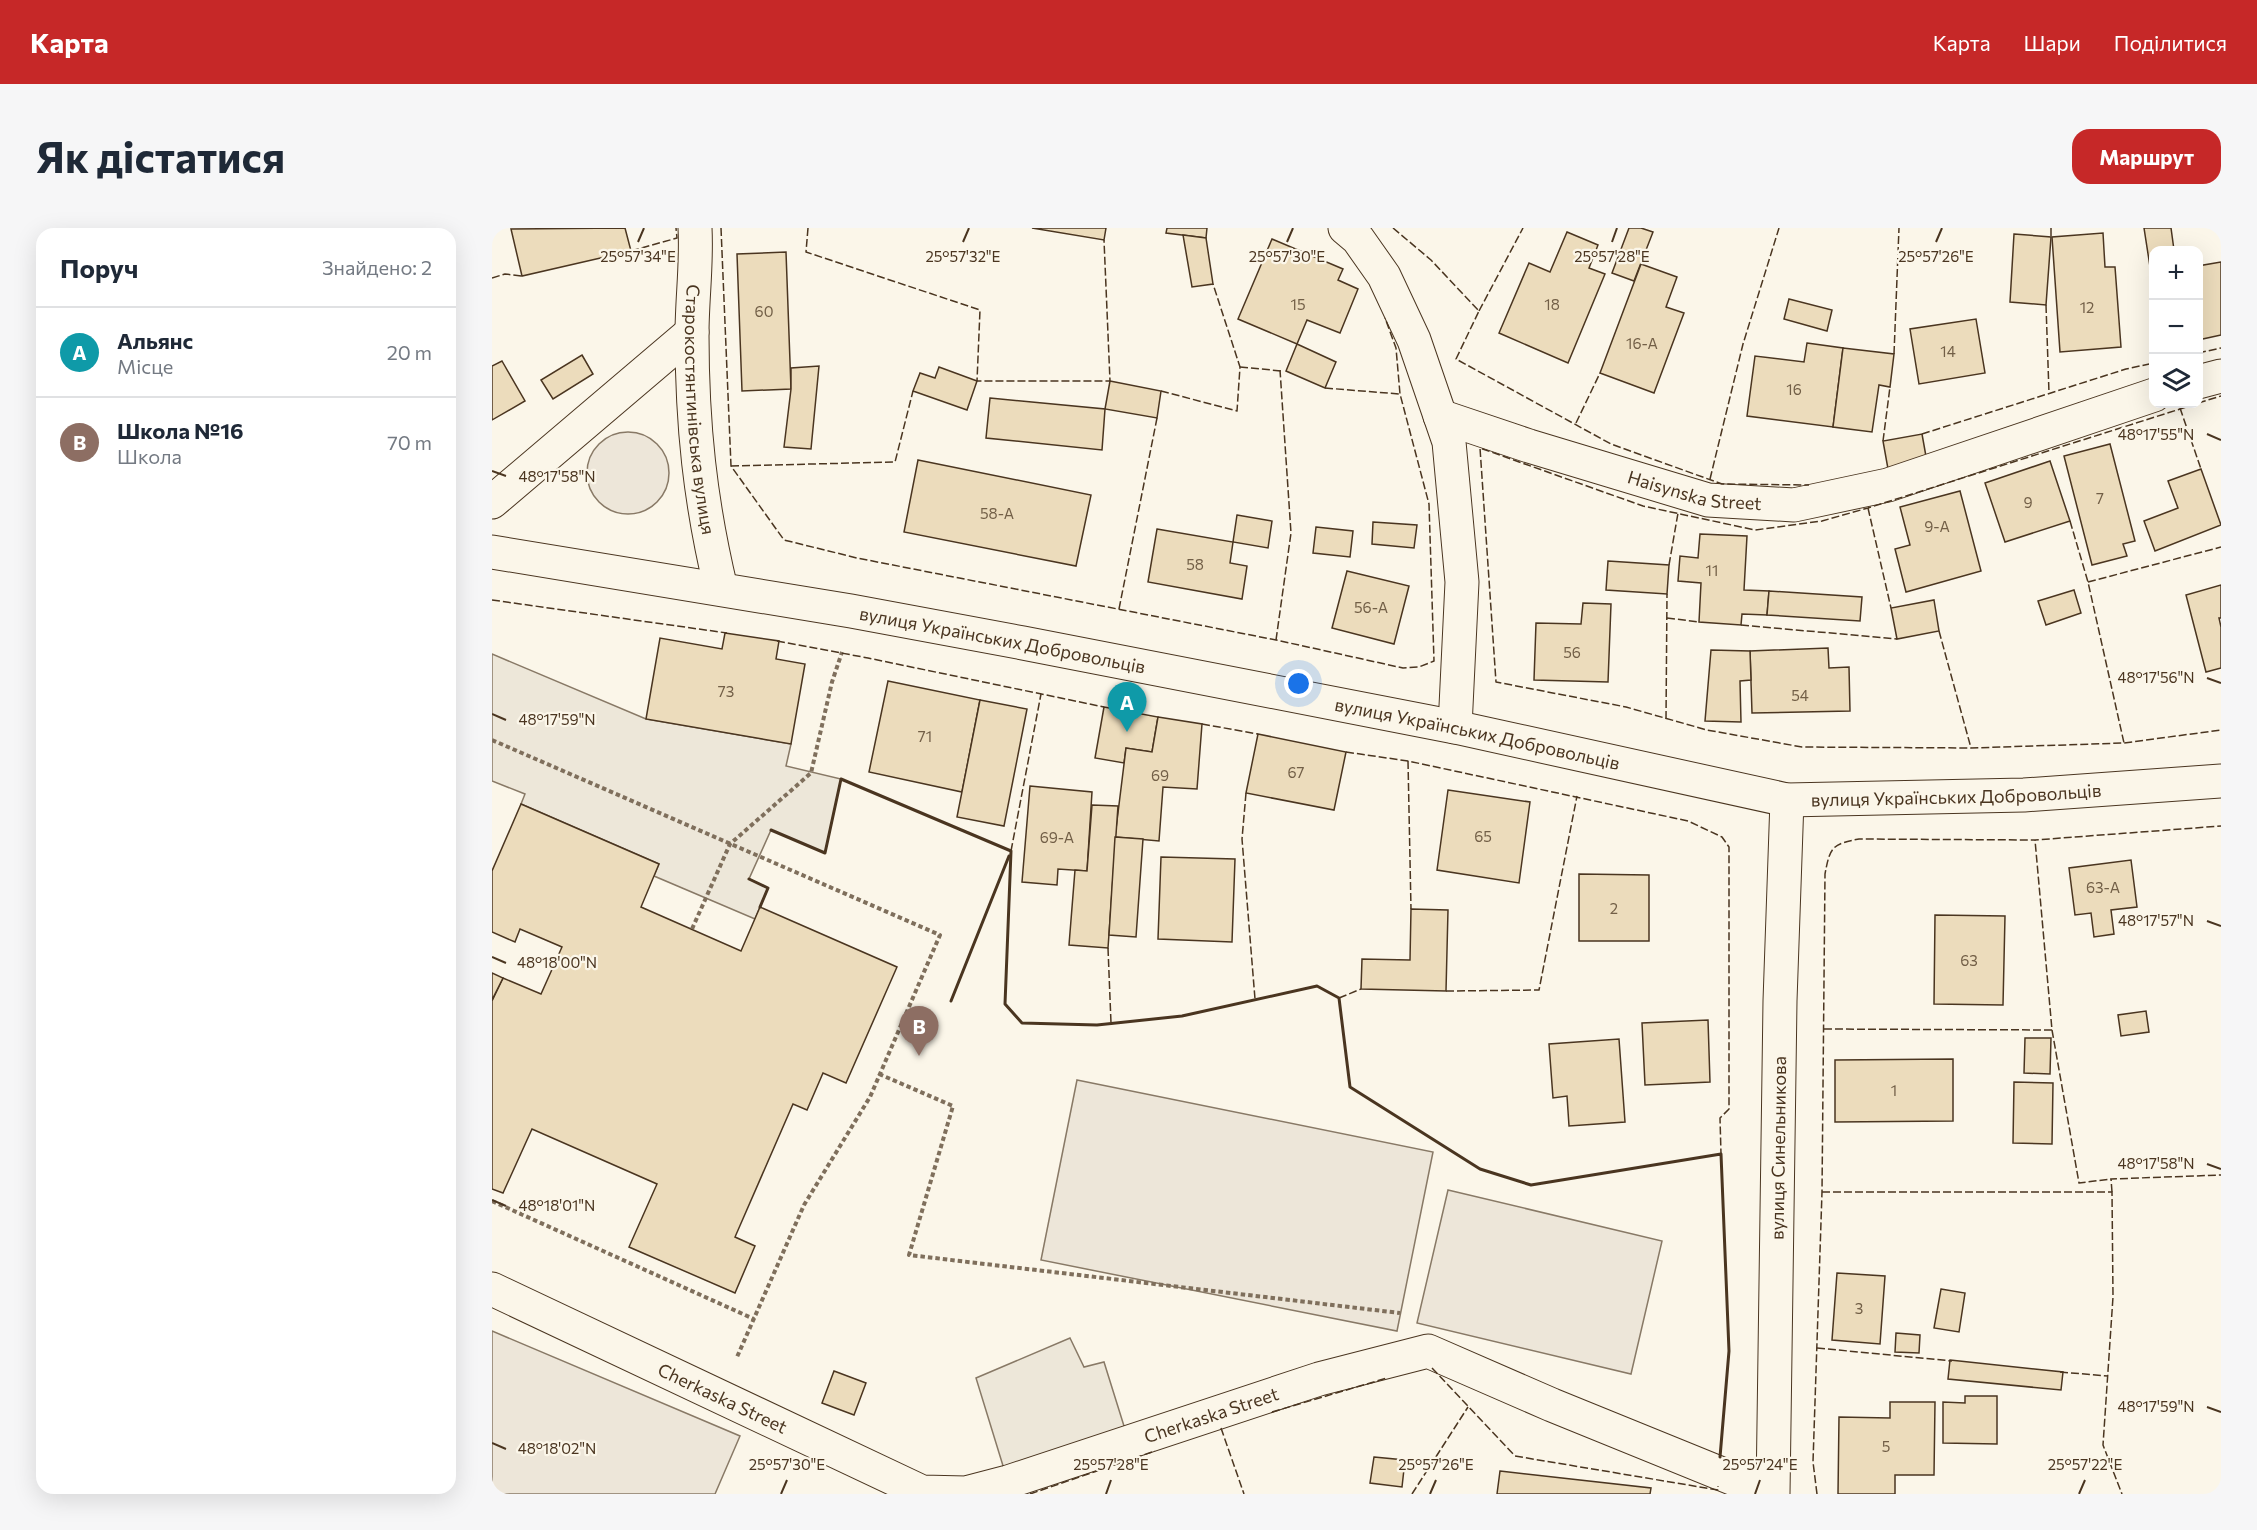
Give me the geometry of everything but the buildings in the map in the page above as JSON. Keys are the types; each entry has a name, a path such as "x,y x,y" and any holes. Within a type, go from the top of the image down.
{"street":[{"name":"Старокостянтинівська вулиця","path":"695,228 692,332 696,451 709,536 722,589"},
{"path":"1345,228 1358,239 1384,276 1414,340 1449,442 1462,582 1455,727"},
{"path":"492,502 692,332"},
{"path":"2203,381 2221,376"},
{"name":"Haisynska Street","path":"1440,416 1529,446 1708,500 1794,505 1887,485 2149,396"},
{"name":"вулиця Українських Добровольців","path":"492,552 885,617 1455,727 1787,800 2024,795 2221,781"},
{"name":"вулиця Синельникова","path":"1772,1494 1780,1001 1787,800"},
{"name":"Cherkaska Street","path":"492,1289 922,1492 966,1492 1008,1482 1319,1379 1428,1351 1772,1494"}],"path":[{"path":"692,929 730,844 811,772 832,682"},
{"path":"492,740 940,935 870,1097 804,1205 720,1396"},
{"path":"879,1074 953,1106 909,1255 1405,1314"},
{"path":"492,1201 754,1319"}],"shaded area":[{"path":"628,432 644,435 657,444 666,457 669,473 666,489 657,502 644,511 628,514 612,511 599,502 590,489 587,473 590,457 599,444 612,435"},
{"path":"492,654 646,719 791,744 786,766 841,779 825,853 771,830 749,879 768,888 755,919 654,876 659,864 521,804 525,794 492,781"},
{"path":"1077,1080 1433,1152 1397,1331 1041,1260"},
{"path":"1448,1190 1662,1241 1631,1374 1417,1323"},
{"path":"492,1331 740,1436 715,1494 492,1494"},
{"path":"1070,1338 1084,1367 1104,1362 1129,1442 1008,1482 976,1378"}],"fence":[{"path":"631,251 677,238 676,228"},
{"path":"721,228 731,466 784,540 857,558 1276,640 1403,668 1419,667 1434,661 1429,504 1400,394 1396,348 1385,318"},
{"path":"808,228 806,252 980,310 977,381 1110,381 1104,240"},
{"path":"1393,228 1431,260 1479,311 1456,359 1611,444 1722,484 1809,485"},
{"path":"1479,311 1523,228"},
{"path":"1710,479 1743,344 1779,228"},
{"path":"1894,354 1899,228"},
{"path":"2051,228 2051,237"},
{"path":"492,278 505,274 522,276"},
{"path":"1161,391 1237,411 1240,367 1213,284"},
{"path":"2046,305 2049,393"},
{"path":"2203,352 2221,348"},
{"path":"1922,434 2126,369 2149,364"},
{"path":"1240,367 1282,371"},
{"path":"1276,640 1291,533 1280,370"},
{"path":"1576,423 1600,373"},
{"path":"1883,441 1890,387"},
{"path":"1325,388 1400,394"},
{"path":"731,466 895,462 913,391"},
{"path":"2203,401 2221,396"},
{"path":"2180,408 2201,469"},
{"path":"2183,408 1868,508 1822,521 1755,530 1643,506 1480,448 1496,682 1626,707 1707,730 1802,747 1971,748 2124,743 2221,730"},
{"path":"1119,609 1157,418"},
{"path":"1868,508 1891,608"},
{"path":"1669,565 1678,513"},
{"path":"2070,521 2088,582 2124,743"},
{"path":"2088,582 2221,547"},
{"path":"1666,719 1667,594"},
{"path":"492,600 727,633"},
{"path":"1667,618 1699,622"},
{"path":"1741,625 1897,639"},
{"path":"1939,631 1971,748"},
{"path":"777,641 1104,707"},
{"path":"1011,851 1041,694"},
{"path":"1202,724 1258,734"},
{"path":"1346,752 1408,761 1688,821 1722,837 1729,847 1729,1109 1720,1118 1721,1154"},
{"path":"1408,761 1411,909"},
{"path":"1246,793 1242,839 1255,999"},
{"path":"1446,991 1539,990 1577,796"},
{"path":"1817,1494 1813,1462 1822,1192 1825,874 1831,852 1838,845 1859,839 2035,840 2221,826"},
{"path":"1824,1029 2052,1030 2035,840"},
{"path":"1108,948 1111,1023"},
{"path":"1339,998 1361,989"},
{"path":"2052,1030 2079,1183 2111,1179"},
{"path":"2112,1192 2111,1179 2221,1175"},
{"path":"1822,1192 2112,1192 2113,1297 2103,1445 2122,1494"},
{"path":"1817,1348 1952,1361"},
{"path":"1432,1368 1515,1456 1718,1490 1718,1486"},
{"path":"2060,1372 2108,1376"},
{"path":"1272,1412 1387,1378"},
{"path":"1412,1494 1468,1407"},
{"path":"1221,1428 1244,1494"},
{"path":"1030,1494 1155,1451"}],"wall":[{"path":"771,830 825,853 841,779 1011,851 1005,1004 1022,1023 1097,1025 1182,1016 1317,986 1339,998 1350,1087 1480,1169 1531,1185 1721,1154 1729,1351 1720,1457"},
{"path":"951,1001 1009,856"},
{"path":"749,879 768,888 760,907"}],"place":[{"name":"Альянс","path":"1127,732"},
{"name":"Школа №16","path":"919,1056"}]}
